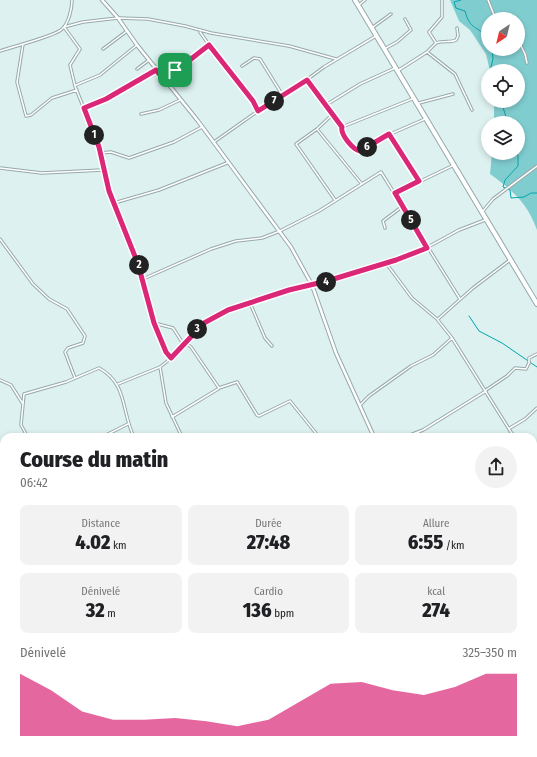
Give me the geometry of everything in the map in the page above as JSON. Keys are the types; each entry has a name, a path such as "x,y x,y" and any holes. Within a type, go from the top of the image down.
{"highway":[{"path":"355,0 537,304"}],"street":[{"path":"64,26 71,10 72,0"},
{"path":"102,0 118,18 136,45 202,127 280,231 312,285 336,353 372,433"},
{"path":"358,6 365,0"},
{"path":"436,43 429,32 442,18 442,0"},
{"path":"488,0 494,12"},
{"path":"372,29 391,14"},
{"path":"0,51 54,34 64,26 118,18 160,21 199,31 289,46 336,59"},
{"path":"384,49 397,42 411,30 405,19"},
{"path":"64,26 80,49 70,65 75,86 100,153 103,170 114,204 143,279 154,323 166,352 171,358"},
{"path":"326,105 360,84 396,69 427,52 436,43 444,40 451,42 456,40 458,36 457,28"},
{"path":"103,49 127,31"},
{"path":"199,31 253,101 258,111"},
{"path":"214,143 258,111 307,80 336,59 376,36"},
{"path":"23,44 17,82 24,114 31,115 52,98 77,90"},
{"path":"75,86 100,75 136,45"},
{"path":"164,80 209,45"},
{"path":"427,52 455,74 472,110"},
{"path":"525,52 527,63"},
{"path":"242,66 254,58 260,59 283,96"},
{"path":"137,69 149,60"},
{"path":"84,108 106,99 156,70"},
{"path":"307,80 342,127 342,132 358,151 389,134 425,119"},
{"path":"417,104 453,94"},
{"path":"342,127 413,98"},
{"path":"141,114 159,110 180,100"},
{"path":"332,114 317,129 296,144 335,200"},
{"path":"100,153 112,152 129,158 174,142 202,127"},
{"path":"317,129 361,183"},
{"path":"389,134 419,181"},
{"path":"114,204 159,190 228,163"},
{"path":"395,193 454,165"},
{"path":"482,212 493,199 537,166"},
{"path":"0,168 42,173 103,170"},
{"path":"143,279 211,249 236,241 262,238 280,231 304,219 381,172 460,299"},
{"path":"385,228 383,220 403,206"},
{"path":"118,384 160,366 171,358 208,320 228,310 289,290 312,285 417,253 459,230 486,220"},
{"path":"0,239 33,284 49,298 67,309 84,336 82,343 68,348 64,352 75,378"},
{"path":"438,320 460,299 510,260"},
{"path":"386,263 412,298 438,320 452,338 512,433"},
{"path":"250,303 265,338 272,346"},
{"path":"154,323 173,328 185,344 191,347 219,388"},
{"path":"360,405 373,393 411,366 433,355 452,338"},
{"path":"418,432 486,391 507,376 515,368 526,369 529,363 529,358 537,354"},
{"path":"160,366 166,403 180,433"},
{"path":"25,433 21,425 24,406 23,395 25,393 75,378 98,368 118,384 128,424 132,433"},
{"path":"0,380 11,385 24,406"},
{"path":"172,417 219,388 237,382 253,411 259,416 290,401 316,433"},
{"path":"510,428 525,419 537,408"},
{"path":"110,433 128,424"}],"shaded area":[{"path":"450,0 537,0 537,230 524,204 506,186 490,174 491,160 525,160 525,116 494,116 494,108 525,108 525,64 488,64 486,56 525,56 525,12 481,12 481,46 470,30 459,21"}],"waterway":[{"path":"461,0 454,2 456,8 465,11 469,22 481,32"},
{"path":"492,64 493,56"},
{"path":"503,108 506,116"},
{"path":"518,160 518,166 505,180 503,187 510,190 511,198 524,197 531,193 537,193"},
{"path":"469,316 479,331 502,343 537,367"}],"route":[{"path":"209,45 231,76 253,101 258,111 297,88 307,80 342,127 342,132 356,150 360,151 389,134 419,181 395,193 427,248 396,260 327,281 289,290 228,310 204,323 171,358 166,352 154,323 143,279 109,191 99,147 84,108 106,99 156,70 164,80 175,70 209,45"}]}
